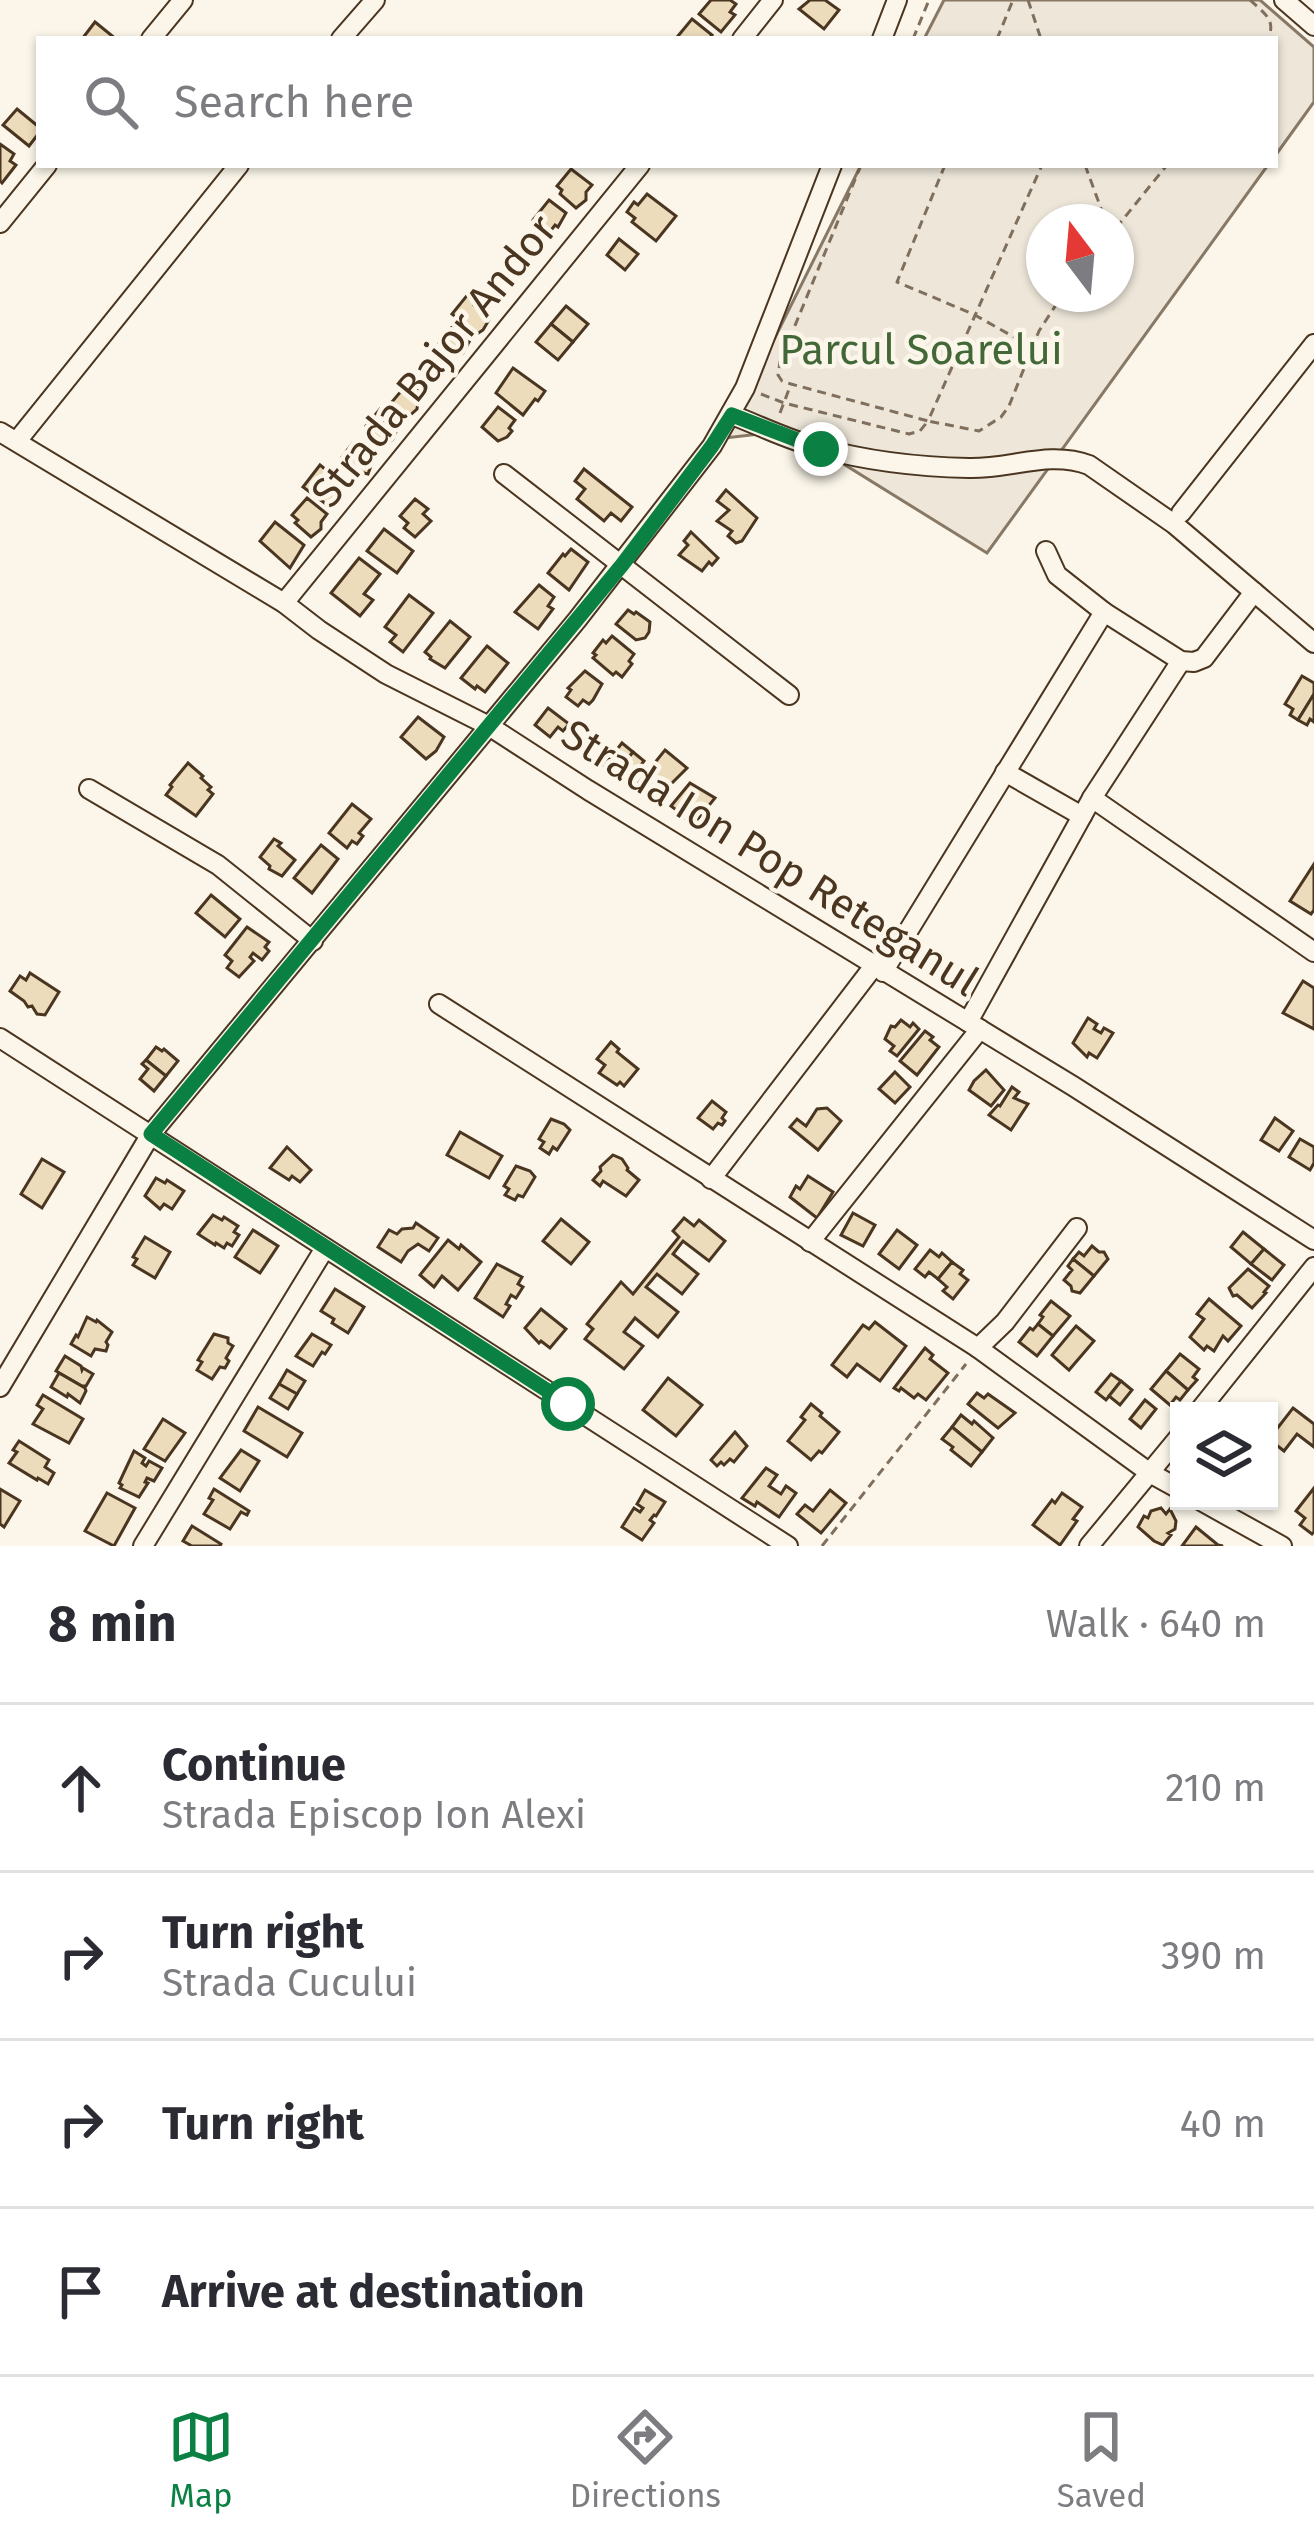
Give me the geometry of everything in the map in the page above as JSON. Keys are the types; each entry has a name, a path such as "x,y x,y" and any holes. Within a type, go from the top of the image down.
{"street":[{"path":"153,36 183,0"},
{"path":"344,36 374,0"},
{"path":"744,36 773,0"},
{"path":"883,36 897,0"},
{"path":"1284,0 1314,26"},
{"path":"0,223 45,168"},
{"path":"9,436 236,168"},
{"name":"Strada Bajor Andor","path":"284,603 638,168"},
{"path":"0,1388 151,1134 622,565 712,446 745,388 831,168"},
{"path":"1181,513 1314,344"},
{"path":"732,415 821,449 869,459 962,468 1053,457 1074,459 1174,524 1314,643"},
{"name":"Strada Ion Pop Reteganul","path":"9,436 284,603 386,674 489,726 1314,1240"},
{"path":"504,474 789,695"},
{"path":"1046,551 1057,575 1104,612 1181,661 1204,658 1254,592"},
{"path":"711,1179 878,969 1104,612"},
{"path":"810,1242 974,1026 1092,798 1181,661"},
{"path":"1005,772 1082,816"},
{"path":"89,789 218,865 313,940"},
{"path":"1092,798 1314,952"},
{"path":"439,1004 978,1348 1170,1484"},
{"path":"0,1039 382,1282 775,1543"},
{"path":"978,1348 1005,1322 1077,1228"},
{"path":"142,1546 325,1248"},
{"path":"1206,1402 1314,1267"},
{"path":"1089,1546 1170,1448"},
{"path":"1217,1510 1282,1546"}],"path":[{"path":"914,36 929,0"},
{"path":"998,36 1013,0"},
{"path":"1028,0 1040,36"},
{"path":"1250,0 1269,17 1269,36"},
{"path":"860,168 778,375 791,384 928,422 980,431 1009,406 1051,312"},
{"path":"944,168 897,282 973,314 1032,348"},
{"path":"745,388 784,403 909,434 920,431 1041,168"},
{"path":"1086,168 1099,204"},
{"path":"1134,206 1165,168"},
{"path":"773,431 791,384"},
{"path":"822,1546 978,1348"}],"green space":[{"path":"944,0 1260,0 1314,47 1314,102 1278,152 1278,36 926,36"},
{"name":"Parcul Soarelui","path":"860,168 1266,168 987,553 816,447 769,433 725,438"}],"building":[{"path":"711,0 736,4 730,12 735,15 721,32 699,14"},
{"path":"810,0 825,0 839,10 824,29 799,9"},
{"path":"692,19 712,35 711,36 678,36"},
{"path":"95,22 112,36 84,36"},
{"path":"17,109 36,125 36,137 29,146 3,125"},
{"path":"0,144 14,154 10,161 16,165 2,183 0,181"},
{"path":"571,169 592,185 586,200 576,208 557,186"},
{"path":"647,194 676,216 656,241 627,212"},
{"path":"549,200 566,213 549,233 533,220"},
{"path":"619,239 638,254 625,270 607,255"},
{"path":"469,293 478,300 474,305 490,318 477,334 452,314"},
{"path":"566,306 588,324 573,342 551,324"},
{"path":"456,322 473,335 456,356 439,343"},
{"path":"551,324 573,342 558,360 536,342"},
{"path":"437,357 449,367 437,382 419,367 425,359 431,364"},
{"path":"513,368 545,391 523,415 496,393"},
{"path":"408,383 423,395 408,417 391,403"},
{"path":"498,407 515,420 509,428 512,431 498,441 482,427"},
{"path":"380,409 389,416 384,423 396,432 383,447 367,434 366,426"},
{"path":"352,444 372,463 368,474 361,477 342,457"},
{"path":"320,465 347,487 330,507 303,487"},
{"path":"584,469 632,507 621,521 611,513 604,521 577,499 585,489 575,481"},
{"path":"726,490 757,518 736,543 728,536 732,531 717,521 729,510 717,501"},
{"path":"307,498 327,514 321,529 311,537 292,515"},
{"path":"415,499 428,509 423,514 431,521 415,537 404,528 408,523 400,516"},
{"path":"275,522 304,545 290,568 260,541"},
{"path":"384,529 413,551 397,573 367,551"},
{"path":"691,532 718,558 702,571 679,555"},
{"path":"571,549 588,562 569,590 548,573"},
{"path":"359,558 380,574 364,594 373,600 360,616 331,593"},
{"path":"539,585 554,597 548,606 553,609 538,629 515,612"},
{"path":"409,595 433,613 403,652 390,642 396,635 385,627"},
{"path":"628,610 650,622 645,638 636,640 616,624"},
{"path":"450,621 470,637 445,668 425,652"},
{"path":"612,636 634,654 622,677 593,658 603,640 606,643"},
{"path":"487,646 508,663 485,692 461,678"},
{"path":"585,671 602,684 589,704 583,700 578,706 566,697 568,688"},
{"path":"1302,676 1314,683 1314,694 1298,720 1285,704"},
{"path":"1314,694 1314,722 1310,719 1307,725 1298,720"},
{"path":"548,708 569,724 563,731 558,727 550,737 535,725"},
{"path":"418,717 444,737 426,759 401,737"},
{"path":"622,743 633,752 615,775 604,766"},
{"path":"665,750 687,768 655,800 637,785"},
{"path":"633,752 644,761 626,784 615,775"},
{"path":"188,763 213,794 196,816 166,795"},
{"path":"690,783 715,798 694,824 671,806"},
{"path":"352,804 371,819 359,833 363,836 357,844 352,841 347,848 329,833"},
{"path":"274,839 295,860 282,876 260,857"},
{"path":"321,845 338,859 312,893 294,878"},
{"path":"1314,864 1314,910 1311,914 1290,901"},
{"path":"211,895 240,919 225,937 196,913"},
{"path":"247,927 269,942 265,947 269,951 262,960 253,953 254,961 239,977 227,968 232,961 225,955"},
{"path":"30,973 59,992 45,1015 37,1014 10,991 20,976 26,980"},
{"path":"1303,981 1314,988 1314,1029 1283,1013"},
{"path":"1088,1018 1097,1024 1094,1029 1113,1033 1097,1058 1089,1053 1087,1057 1073,1043"},
{"path":"901,1020 919,1029 897,1056 885,1039 891,1026"},
{"path":"925,1031 939,1047 917,1075 900,1061"},
{"path":"611,1042 638,1069 624,1086 599,1073 605,1065 597,1059"},
{"path":"156,1047 178,1061 166,1076 146,1060"},
{"path":"146,1060 166,1076 154,1091 140,1079 148,1069 142,1064"},
{"path":"986,1070 1004,1090 991,1106 969,1090"},
{"path":"895,1072 910,1087 895,1103 879,1089"},
{"path":"1012,1087 1019,1092 1014,1098 1028,1104 1011,1130 989,1115"},
{"path":"712,1101 726,1112 722,1125 713,1129 698,1118"},
{"path":"827,1108 841,1121 818,1150 790,1127 797,1119 806,1126 817,1109"},
{"path":"1275,1118 1293,1131 1279,1151 1261,1140"},
{"path":"551,1119 570,1130 549,1154 540,1148 544,1142 539,1139"},
{"path":"460,1132 502,1156 489,1178 447,1155"},
{"path":"1300,1139 1314,1147 1310,1170 1289,1157"},
{"path":"287,1147 311,1170 300,1182 270,1168"},
{"path":"613,1155 639,1180 626,1196 593,1180"},
{"path":"42,1159 64,1172 42,1208 21,1194"},
{"path":"516,1166 535,1177 523,1197 518,1195 515,1200 505,1195 509,1189 504,1186"},
{"path":"808,1176 833,1192 817,1218 790,1197"},
{"path":"156,1178 184,1191 172,1209 164,1204 160,1209 145,1196"},
{"path":"853,1213 875,1225 863,1246 841,1235"},
{"path":"213,1215 238,1226 232,1246 215,1245 198,1234"},
{"path":"684,1218 694,1226 699,1220 725,1241 709,1261 683,1241 673,1254 698,1274 682,1294 657,1274 646,1287 678,1312 658,1337 635,1318 624,1332 643,1346 624,1369 585,1339 593,1329 587,1324 621,1282 633,1294 679,1237 673,1231"},
{"path":"561,1219 589,1242 571,1264 543,1241"},
{"path":"416,1223 438,1238 429,1251 418,1244 401,1262 378,1247 389,1230 397,1234"},
{"path":"253,1230 278,1246 260,1273 235,1257"},
{"path":"897,1230 917,1245 899,1269 879,1254"},
{"path":"1243,1232 1264,1249 1251,1264 1231,1247"},
{"path":"145,1237 170,1252 155,1278 133,1265"},
{"path":"448,1240 481,1262 458,1290 442,1276 434,1287 420,1275"},
{"path":"1092,1246 1108,1259 1094,1276 1073,1259 1079,1252 1084,1256"},
{"path":"1264,1249 1284,1265 1272,1280 1251,1264"},
{"path":"930,1250 952,1262 938,1279 915,1269"},
{"path":"1073,1259 1094,1276 1080,1293 1064,1280"},
{"path":"952,1262 968,1280 953,1299 938,1279"},
{"path":"497,1264 522,1277 518,1284 523,1287 516,1298 511,1295 503,1317 475,1298"},
{"path":"1248,1269 1269,1286 1252,1308 1229,1288"},
{"path":"335,1289 364,1307 348,1333 321,1311"},
{"path":"1209,1299 1241,1326 1228,1341 1223,1336 1214,1351 1207,1346 1204,1350 1190,1337 1204,1319 1197,1314"},
{"path":"1051,1301 1070,1316 1053,1336 1038,1324"},
{"path":"541,1309 566,1329 550,1348 525,1328"},
{"path":"87,1317 112,1332 106,1351 95,1349 91,1356 71,1344"},
{"path":"875,1322 906,1346 880,1381 857,1364 847,1377 832,1365 863,1325 869,1329"},
{"path":"1038,1324 1053,1336 1037,1356 1019,1342"},
{"path":"1076,1326 1094,1341 1069,1370 1052,1355"},
{"path":"214,1334 228,1338 233,1346 225,1368 220,1367 212,1379 197,1370"},
{"path":"312,1334 331,1345 313,1366 296,1356"},
{"path":"925,1348 933,1355 930,1359 948,1373 926,1400 894,1388"},
{"path":"1180,1354 1199,1369 1188,1390 1166,1371"},
{"path":"65,1356 93,1374 86,1386 56,1371"},
{"path":"287,1370 305,1381 297,1394 279,1384"},
{"path":"1166,1371 1188,1390 1170,1405 1151,1389"},
{"path":"59,1373 85,1388 80,1403 51,1387"},
{"path":"1111,1374 1121,1381 1106,1400 1096,1392"},
{"path":"668,1378 702,1405 676,1436 643,1410"},
{"path":"1121,1381 1132,1390 1120,1405 1109,1396"},
{"path":"279,1384 297,1394 288,1409 270,1398"},
{"path":"977,1393 984,1398 988,1394 1015,1413 998,1428 968,1404"},
{"path":"43,1395 83,1419 69,1443 33,1424 43,1409 37,1405"},
{"path":"1145,1400 1156,1409 1141,1428 1130,1419"},
{"path":"811,1404 839,1432 811,1460 788,1441"},
{"path":"258,1407 302,1433 287,1457 244,1431"},
{"path":"1293,1408 1314,1424 1314,1447 1297,1434 1284,1451 1278,1446 1278,1427"},
{"path":"961,1415 993,1438 982,1452 952,1427"},
{"path":"163,1419 185,1433 165,1461 144,1449"},
{"path":"952,1427 982,1452 971,1466 942,1439"},
{"path":"735,1432 747,1446 734,1462 730,1459 717,1466 711,1460"},
{"path":"19,1441 49,1460 45,1467 54,1473 48,1484 9,1463"},
{"path":"241,1450 259,1461 240,1491 220,1478"},
{"path":"134,1451 145,1458 146,1466 149,1461 162,1468 154,1481 147,1478 139,1497 119,1483"},
{"path":"766,1468 777,1475 769,1486 781,1494 786,1486 796,1493 779,1517 742,1498"},
{"path":"1314,1488 1312,1534 1300,1525 1305,1518 1296,1511"},
{"path":"0,1489 20,1501 4,1527 0,1524"},
{"path":"214,1489 249,1511 247,1515 241,1512 230,1529 204,1514"},
{"path":"645,1490 665,1502 642,1540 622,1527 634,1508 640,1512 643,1508 637,1504"},
{"path":"830,1490 846,1503 821,1533 797,1514 805,1505 813,1511"},
{"path":"107,1493 135,1508 114,1546 85,1531"},
{"path":"1062,1493 1082,1507 1060,1545 1033,1525"},
{"path":"1161,1508 1166,1514 1170,1509 1176,1521 1163,1545 1138,1527 1151,1511"},
{"path":"192,1526 220,1546 192,1546 183,1541"},
{"path":"1196,1527 1218,1545 1223,1546 1182,1546"}],"route":[{"path":"568,1404 151,1134 622,565 732,415 821,449"}]}
